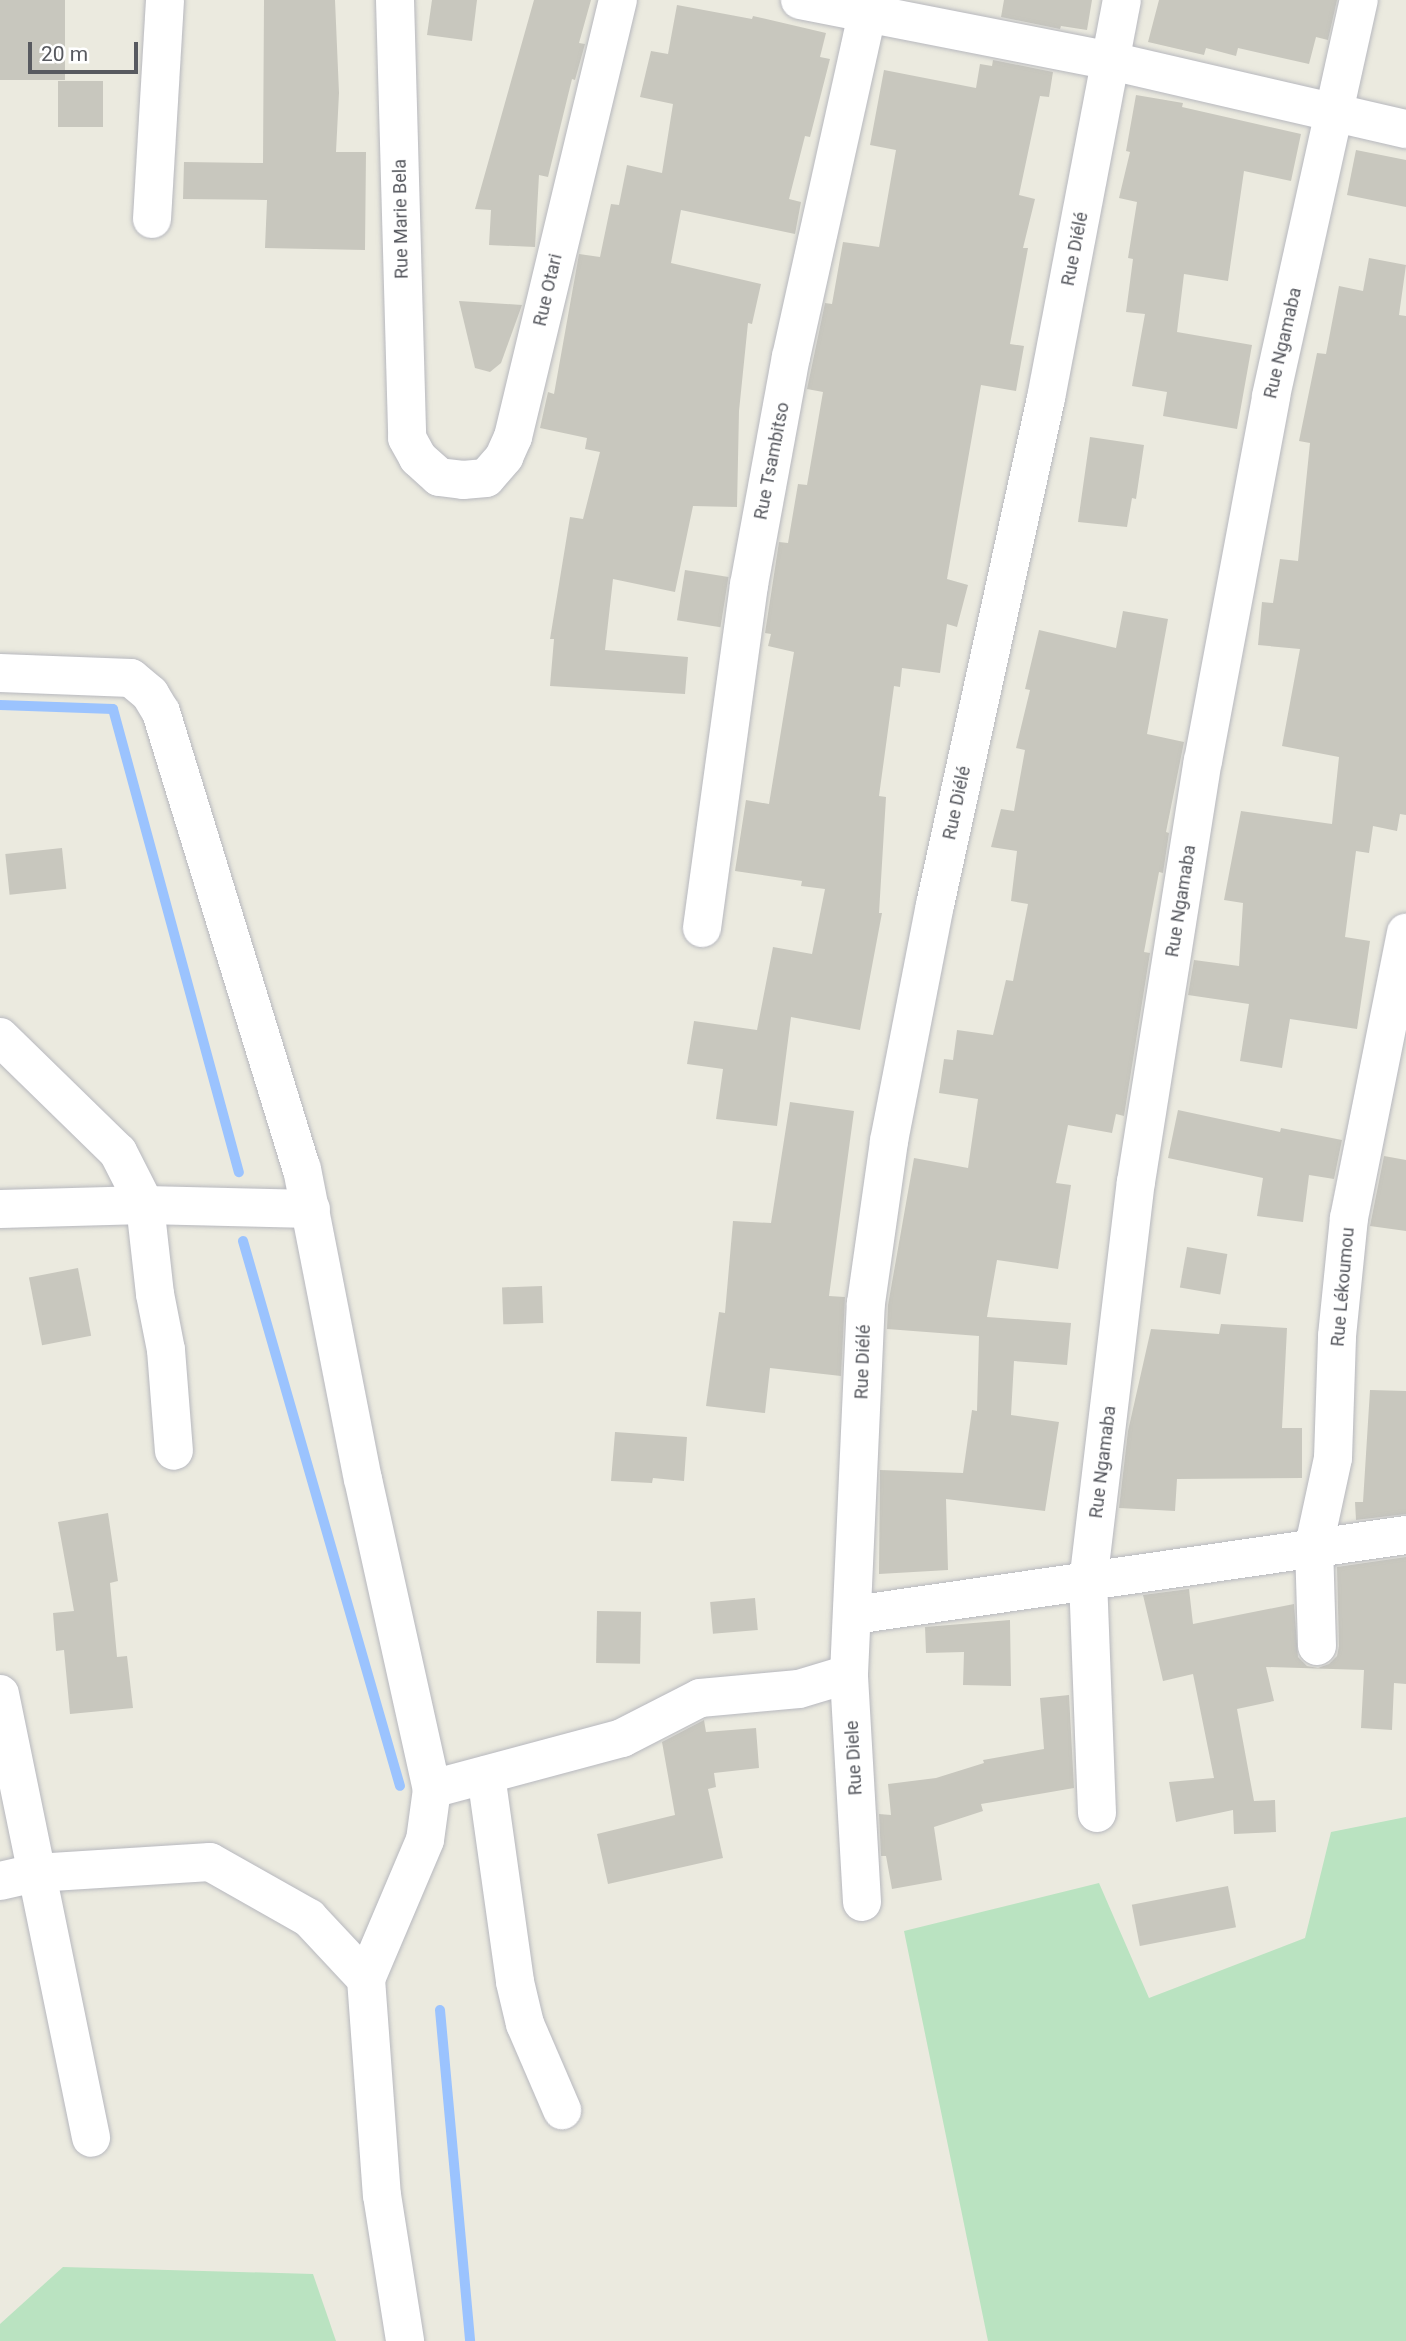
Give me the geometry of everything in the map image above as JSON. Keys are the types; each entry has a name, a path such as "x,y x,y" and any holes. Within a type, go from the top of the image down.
{"street":[{"path":"152,219 165,0"},
{"name":"Rue Marie Bela","path":"396,0 407,438"},
{"name":"Rue Otari","path":"407,438 418,458 439,477 463,480 486,478 509,447 618,0"},
{"path":"800,0 868,7 1406,129"},
{"name":"Rue Diélé","path":"854,1615 866,1303 889,1141 986,662 1046,398 1122,0"},
{"name":"Rue Ngamaba","path":"1097,1813 1088,1583 1136,1182 1203,761 1271,396 1359,0"},
{"name":"Rue Tsambitso","path":"702,928 749,585 791,358 868,7"},
{"path":"0,673 131,678 150,694 169,738 302,1169 363,1479 432,1789 425,1840 366,1979 382,2195 405,2341"},
{"name":"Rue Lékoumou","path":"1317,1646 1314,1546 1333,1458 1337,1336 1349,1218 1406,933"},
{"path":"0,1037 118,1152 145,1205 155,1294 166,1350 174,1451"},
{"path":"0,1209 145,1205 311,1209"},
{"path":"854,1615 1088,1583 1314,1546 1406,1535"},
{"name":"Rue Diele","path":"854,1615 849,1674 862,1902"},
{"path":"432,1789 622,1738 700,1698 799,1689 849,1674"},
{"path":"0,1694 18,1877 91,2138"},
{"path":"486,1775 515,1982 525,2024 562,2110"},
{"path":"18,1877 210,1862 309,1919 366,1979"}],"green space":[{"path":"1406,1817 1406,2341 988,2341 904,1931 1099,1883 1149,1998 1305,1938 1331,1832"},
{"path":"63,2267 313,2274 336,2341 0,2341 0,2324"}],"building":[{"path":"0,0 65,0 65,80 0,80"},
{"path":"264,0 335,0 339,93 336,152 366,152 365,250 265,248 267,200 183,199 184,162 263,163"},
{"path":"432,0 477,0 472,41 427,35"},
{"path":"534,0 591,0 579,43 585,44 575,80 572,79 548,177 539,175 535,247 489,245 491,210 475,209"},
{"path":"1004,0 1092,0 1087,30 1061,26 1060,29 1001,17"},
{"path":"1159,0 1337,0 1328,40 1316,37 1309,64 1238,48 1236,56 1206,48 1204,55 1148,42"},
{"path":"677,5 752,19 753,16 826,33 820,57 830,59 810,137 805,136 789,199 801,202 795,234 681,210 671,263 761,284 752,324 748,323 739,411 737,507 693,506 675,592 613,579 605,650 688,657 685,694 550,686 554,639 550,639 570,517 583,519 600,452 585,449 587,438 540,428 548,392 554,394 579,254 600,257 611,204 619,205 627,165 662,173 673,104 640,97 651,51 668,54"},
{"path":"993,60 1053,72 1049,97 1040,96 1019,195 1035,199 1023,248 1028,248 1010,344 1024,346 1016,391 981,385 947,579 968,585 957,627 947,624 940,673 902,668 900,687 894,686 879,796 886,797 879,913 882,913 860,1030 791,1017 777,1126 716,1119 723,1069 687,1064 694,1021 757,1030 773,947 812,954 825,889 801,886 802,881 735,871 746,800 769,804 794,652 768,646 771,634 765,633 779,542 788,543 798,484 807,485 823,392 807,389 825,303 832,304 843,242 879,247 896,150 870,145 884,70 976,88 980,64 992,66"},
{"path":"58,81 103,81 103,127 58,127"},
{"path":"1136,95 1183,103 1182,107 1301,134 1291,181 1244,171 1228,281 1184,274 1177,332 1252,345 1237,429 1163,416 1167,392 1132,386 1145,314 1126,312 1133,259 1128,258 1137,202 1119,198 1130,152 1126,151"},
{"path":"1356,150 1406,160 1406,207 1347,195"},
{"path":"1369,258 1406,265 1399,315 1406,316 1406,815 1400,814 1397,831 1373,826 1369,853 1356,851 1345,937 1370,941 1357,1029 1290,1019 1282,1068 1240,1061 1249,1004 1188,995 1194,960 1239,966 1243,903 1224,900 1241,811 1332,824 1339,757 1282,746 1300,649 1258,645 1262,602 1273,603 1280,559 1298,561 1310,443 1299,441 1317,353 1326,354 1339,286 1363,291"},
{"path":"459,301 522,305 501,363 490,372 475,368"},
{"path":"1090,437 1144,445 1136,499 1132,498 1127,527 1078,522"},
{"path":"685,570 728,577 720,627 677,620"},
{"path":"1123,611 1168,619 1147,734 1184,742 1166,832 1169,833 1163,873 1159,872 1144,952 1150,953 1124,1116 1116,1114 1112,1133 1068,1125 1056,1183 1071,1185 1058,1269 997,1260 987,1317 1071,1323 1067,1365 1014,1361 1011,1415 1059,1422 1045,1511 946,1499 948,1570 879,1574 880,1470 963,1473 972,1410 977,1411 979,1336 887,1329 888,1305 914,1158 968,1168 978,1099 939,1093 944,1059 953,1060 957,1030 993,1035 1006,980 1013,981 1028,904 1011,901 1017,851 991,847 1001,809 1014,811 1025,750 1016,748 1030,690 1025,689 1039,630 1116,648"},
{"path":"62,848 66,889 10,895 5,854"},
{"path":"790,1102 854,1111 829,1296 845,1297 841,1376 770,1368 765,1413 706,1406 719,1312 725,1313 733,1221 771,1223"},
{"path":"1178,1110 1280,1132 1281,1128 1342,1140 1334,1179 1309,1175 1303,1222 1257,1216 1263,1178 1168,1158"},
{"path":"1384,1156 1406,1160 1406,1231 1370,1226"},
{"path":"1187,1247 1227,1254 1220,1294 1180,1287"},
{"path":"78,1268 91,1336 42,1345 29,1278"},
{"path":"542,1286 543,1323 503,1324 502,1287"},
{"path":"1221,1324 1287,1328 1282,1428 1302,1428 1302,1478 1177,1479 1175,1511 1119,1508 1128,1431 1151,1329 1219,1334"},
{"path":"1370,1390 1406,1391 1406,1514 1356,1520 1355,1502 1363,1502"},
{"path":"615,1432 687,1437 684,1481 653,1478 652,1483 611,1481"},
{"path":"108,1513 118,1581 110,1583 117,1657 127,1656 133,1708 70,1714 64,1650 56,1651 53,1613 74,1611 58,1522"},
{"path":"1406,1557 1406,1684 1394,1683 1392,1730 1361,1728 1364,1670 1266,1667 1274,1701 1237,1709 1254,1801 1275,1800 1276,1832 1234,1834 1233,1810 1176,1822 1169,1782 1214,1778 1193,1674 1163,1681 1143,1595 1189,1589 1193,1624 1294,1604 1298,1657 1307,1666 1318,1668 1329,1664 1337,1656 1339,1646 1337,1567"},
{"path":"755,1598 758,1630 713,1634 710,1602"},
{"path":"597,1611 641,1612 640,1664 596,1663"},
{"path":"1010,1620 1011,1686 963,1685 964,1652 926,1653 925,1627"},
{"path":"1069,1695 1074,1788 981,1804 983,1811 934,1827 942,1880 892,1889 886,1856 881,1856 879,1814 891,1815 888,1784 936,1778 984,1763 983,1760 1044,1749 1040,1698"},
{"path":"704,1720 706,1732 756,1728 759,1768 714,1773 716,1787 708,1789 723,1858 608,1884 597,1834 675,1815 662,1742"},
{"path":"1228,1886 1236,1927 1140,1946 1132,1905"}],"waterway":[{"path":"0,705 113,709 239,1172"},
{"path":"243,1241 400,1786"},
{"path":"440,2010 470,2341"}]}
